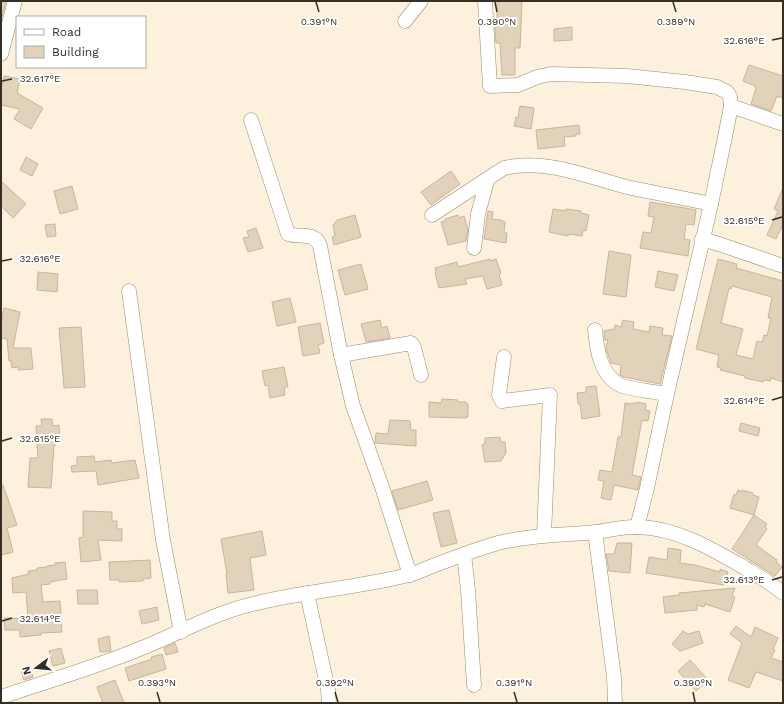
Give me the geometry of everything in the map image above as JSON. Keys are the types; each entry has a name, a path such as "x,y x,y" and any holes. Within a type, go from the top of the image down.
{"street":[{"path":"1,54 15,1"},
{"path":"405,21 421,1"},
{"path":"484,1 490,86 518,85 551,74 626,76 717,87 727,92 730,97 731,106 711,204 679,347 666,394 647,488 637,527"},
{"path":"731,106 783,124"},
{"path":"252,120 288,234 292,236 308,235 318,241 340,354 353,406 382,487 410,575"},
{"path":"432,215 487,181 504,168 517,165 557,168 628,187 711,204"},
{"path":"474,248 478,214 487,181"},
{"path":"702,239 783,266"},
{"path":"129,291 163,540 181,632"},
{"path":"595,330 603,367 613,380 621,385 666,394"},
{"path":"340,354 411,343 414,347 421,375"},
{"path":"504,357 499,395 502,401 550,395 544,535"},
{"path":"5,698 141,649 224,612 253,604 410,575 464,554 499,543 544,535 595,532 637,527 677,534 700,543 780,586"},
{"path":"595,532 614,677 615,703"},
{"path":"464,554 468,590 474,685"},
{"path":"307,594 328,690 329,703"}],"building":[{"path":"1,1 6,1 1,21"},
{"path":"497,1 522,1 520,48 515,48 515,75 502,75 500,43 496,43 495,18 497,18"},
{"path":"572,27 572,40 554,41 554,29"},
{"path":"749,65 783,76 783,98 777,96 771,111 751,104 756,88 755,86 743,81"},
{"path":"4,76 20,79 17,93 43,108 31,129 14,119 20,109 1,105 1,90"},
{"path":"520,106 534,108 531,129 514,126 516,117 518,118"},
{"path":"579,125 580,134 576,134 576,136 564,137 565,146 538,149 536,130"},
{"path":"26,157 38,164 32,176 20,170"},
{"path":"451,171 460,184 431,205 421,192"},
{"path":"1,181 26,204 13,218 1,206"},
{"path":"72,186 78,209 60,214 54,191"},
{"path":"783,188 783,224 776,239 767,235 778,211 774,209"},
{"path":"650,202 696,210 694,225 686,224 684,239 690,240 688,256 640,248 643,232 651,233 654,217 648,216"},
{"path":"553,209 581,211 581,213 589,215 586,231 583,230 582,236 569,234 568,236 549,232"},
{"path":"488,211 493,212 492,219 505,222 504,233 507,233 506,243 484,239"},
{"path":"355,215 361,237 334,245 332,237 335,236 333,225 337,220"},
{"path":"458,215 459,218 464,216 468,229 466,241 448,245 441,222 445,221 445,219"},
{"path":"55,224 56,236 47,237 45,225"},
{"path":"256,228 263,248 248,252 243,238 249,237 247,231"},
{"path":"609,251 631,255 626,297 603,294"},
{"path":"490,259 490,261 496,259 501,273 499,274 502,285 487,289 483,276 465,279 467,284 439,288 435,268 457,262 458,267"},
{"path":"718,259 737,264 736,268 783,281 783,382 771,378 770,381 764,380 763,382 720,370 721,368 717,367 719,355 696,349","holes":["732,286 772,297 768,318 771,318 767,336 764,335 762,342 757,341 753,359 736,355 743,329 721,323 729,288 731,289"]},
{"path":"361,264 368,289 345,295 338,270"},
{"path":"658,271 678,275 674,291 655,287"},
{"path":"38,272 58,274 57,292 37,290"},
{"path":"290,298 296,322 277,326 272,302"},
{"path":"4,308 20,312 13,348 31,348 33,369 18,370 18,367 12,368 11,360 9,361 7,339 1,338 1,323"},
{"path":"380,320 382,328 387,326 390,338 366,342 361,324"},
{"path":"623,320 634,322 633,329 649,332 650,326 663,328 662,335 672,336 660,384 624,377 620,375 621,365 611,363 606,348 608,340 605,340 604,331 614,329 615,325 621,327"},
{"path":"320,323 324,343 318,345 320,353 303,356 298,327"},
{"path":"81,327 85,387 64,388 59,328"},
{"path":"284,367 288,387 284,387 285,395 270,398 268,385 265,386 262,371"},
{"path":"596,386 600,416 582,419 577,393 586,392 586,387"},
{"path":"442,399 466,402 468,404 468,417 429,417 429,402 441,403"},
{"path":"637,402 646,404 645,410 650,411 648,421 642,420 632,475 641,477 638,490 614,485 611,500 601,498 604,481 598,480 600,470 612,472 618,437 621,437 625,403 633,404"},
{"path":"41,419 52,419 53,426 59,425 60,443 55,443 54,446 51,488 28,487 30,458 38,458 36,426 42,426"},
{"path":"390,420 410,421 411,430 416,430 416,446 375,443 376,433 388,434"},
{"path":"741,423 760,428 758,436 739,431"},
{"path":"500,437 501,442 505,442 506,453 501,461 485,462 482,445 485,443 485,438"},
{"path":"94,456 95,462 111,460 112,463 135,460 139,478 98,485 96,471 72,472 71,466 77,465 77,457"},
{"path":"427,481 433,500 398,510 392,491"},
{"path":"3,485 17,525 7,528 13,552 1,555 1,486"},
{"path":"738,490 753,493 753,495 759,497 754,515 730,508 734,494 736,495"},
{"path":"449,510 457,543 441,547 433,513"},
{"path":"83,511 112,512 112,521 117,521 117,529 122,529 122,541 98,540 101,560 81,562 79,538 83,537"},
{"path":"754,515 767,524 765,527 767,529 756,545 777,560 776,562 782,567 775,576 732,549"},
{"path":"262,531 266,555 250,558 254,590 228,593 227,574 221,539"},
{"path":"617,543 632,543 630,573 609,571 606,554 614,554"},
{"path":"668,548 681,550 680,563 695,565 720,572 720,569 728,572 724,585 646,573 649,557 667,560"},
{"path":"150,560 151,578 143,579 143,581 119,582 119,580 110,580 109,562"},
{"path":"65,562 67,579 41,585 43,602 60,601 62,632 41,633 41,635 20,637 20,630 5,630 4,618 28,619 26,592 13,593 12,578 29,574 28,571 37,570 37,568"},
{"path":"735,588 732,596 735,597 730,612 705,604 704,607 697,605 697,610 665,613 663,597 679,595 679,593"},
{"path":"77,590 97,590 98,604 78,604"},
{"path":"157,607 159,620 142,624 139,611"},
{"path":"736,626 751,637 755,627 778,638 771,658 783,662 783,681 756,672 749,688 728,680 742,643 730,634"},
{"path":"683,631 688,634 699,631 703,643 680,651 672,644"},
{"path":"109,636 111,651 100,652 98,639"},
{"path":"175,643 178,652 166,655 164,648"},
{"path":"61,648 65,663 53,666 49,651"},
{"path":"162,654 166,669 129,681 125,668"},
{"path":"690,660 708,680 696,691 678,671"},
{"path":"30,668 33,677 24,680 21,671"},
{"path":"115,680 124,703 103,703 97,687"}]}
